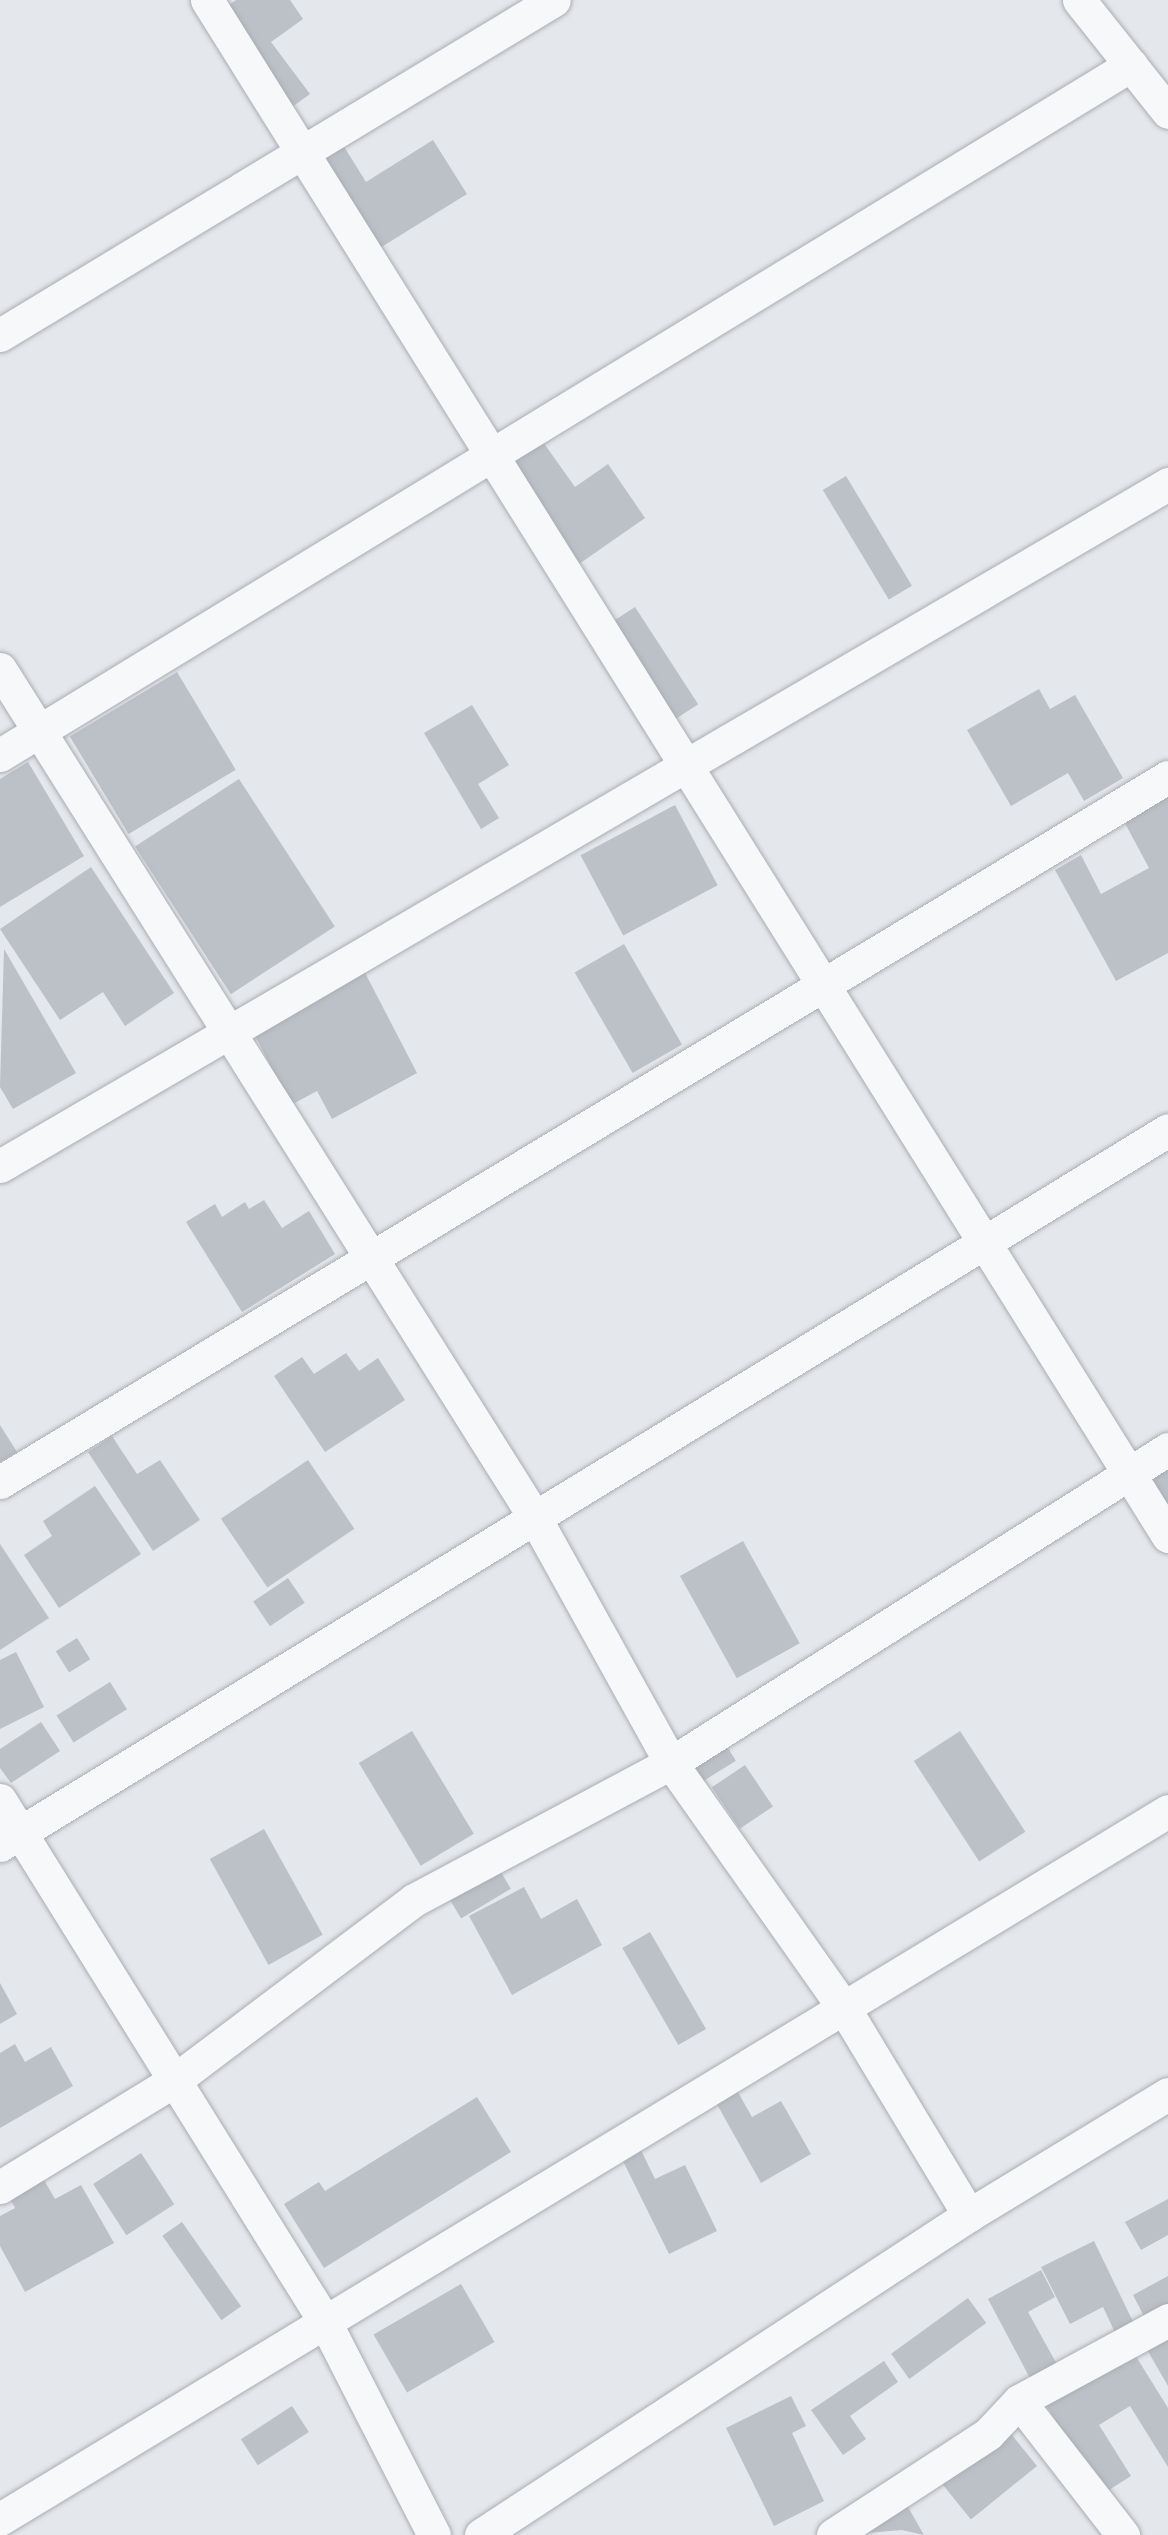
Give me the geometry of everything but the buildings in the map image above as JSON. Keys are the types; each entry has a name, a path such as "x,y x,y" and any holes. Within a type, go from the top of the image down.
{"street":[{"path":"207,0 987,1241 1168,1536"},
{"path":"0,335 554,0"},
{"path":"1079,0 1168,112"},
{"path":"0,755 1131,65"},
{"path":"0,1166 1168,484"},
{"path":"0,669 535,1518 671,1763 845,2008 969,2215"},
{"path":"0,1482 1168,777"},
{"path":"10,1839 1168,1130"},
{"path":"0,2187 175,2080 414,1900 671,1763 1168,1449"},
{"path":"0,1800 10,1839 175,2080 325,2322 434,2535"},
{"path":"0,2519 1168,1811"},
{"path":"481,2535 969,2215 1168,2094"},
{"path":"833,2535 988,2434 1019,2401 1168,2320"},
{"path":"1019,2401 1123,2535"}]}
